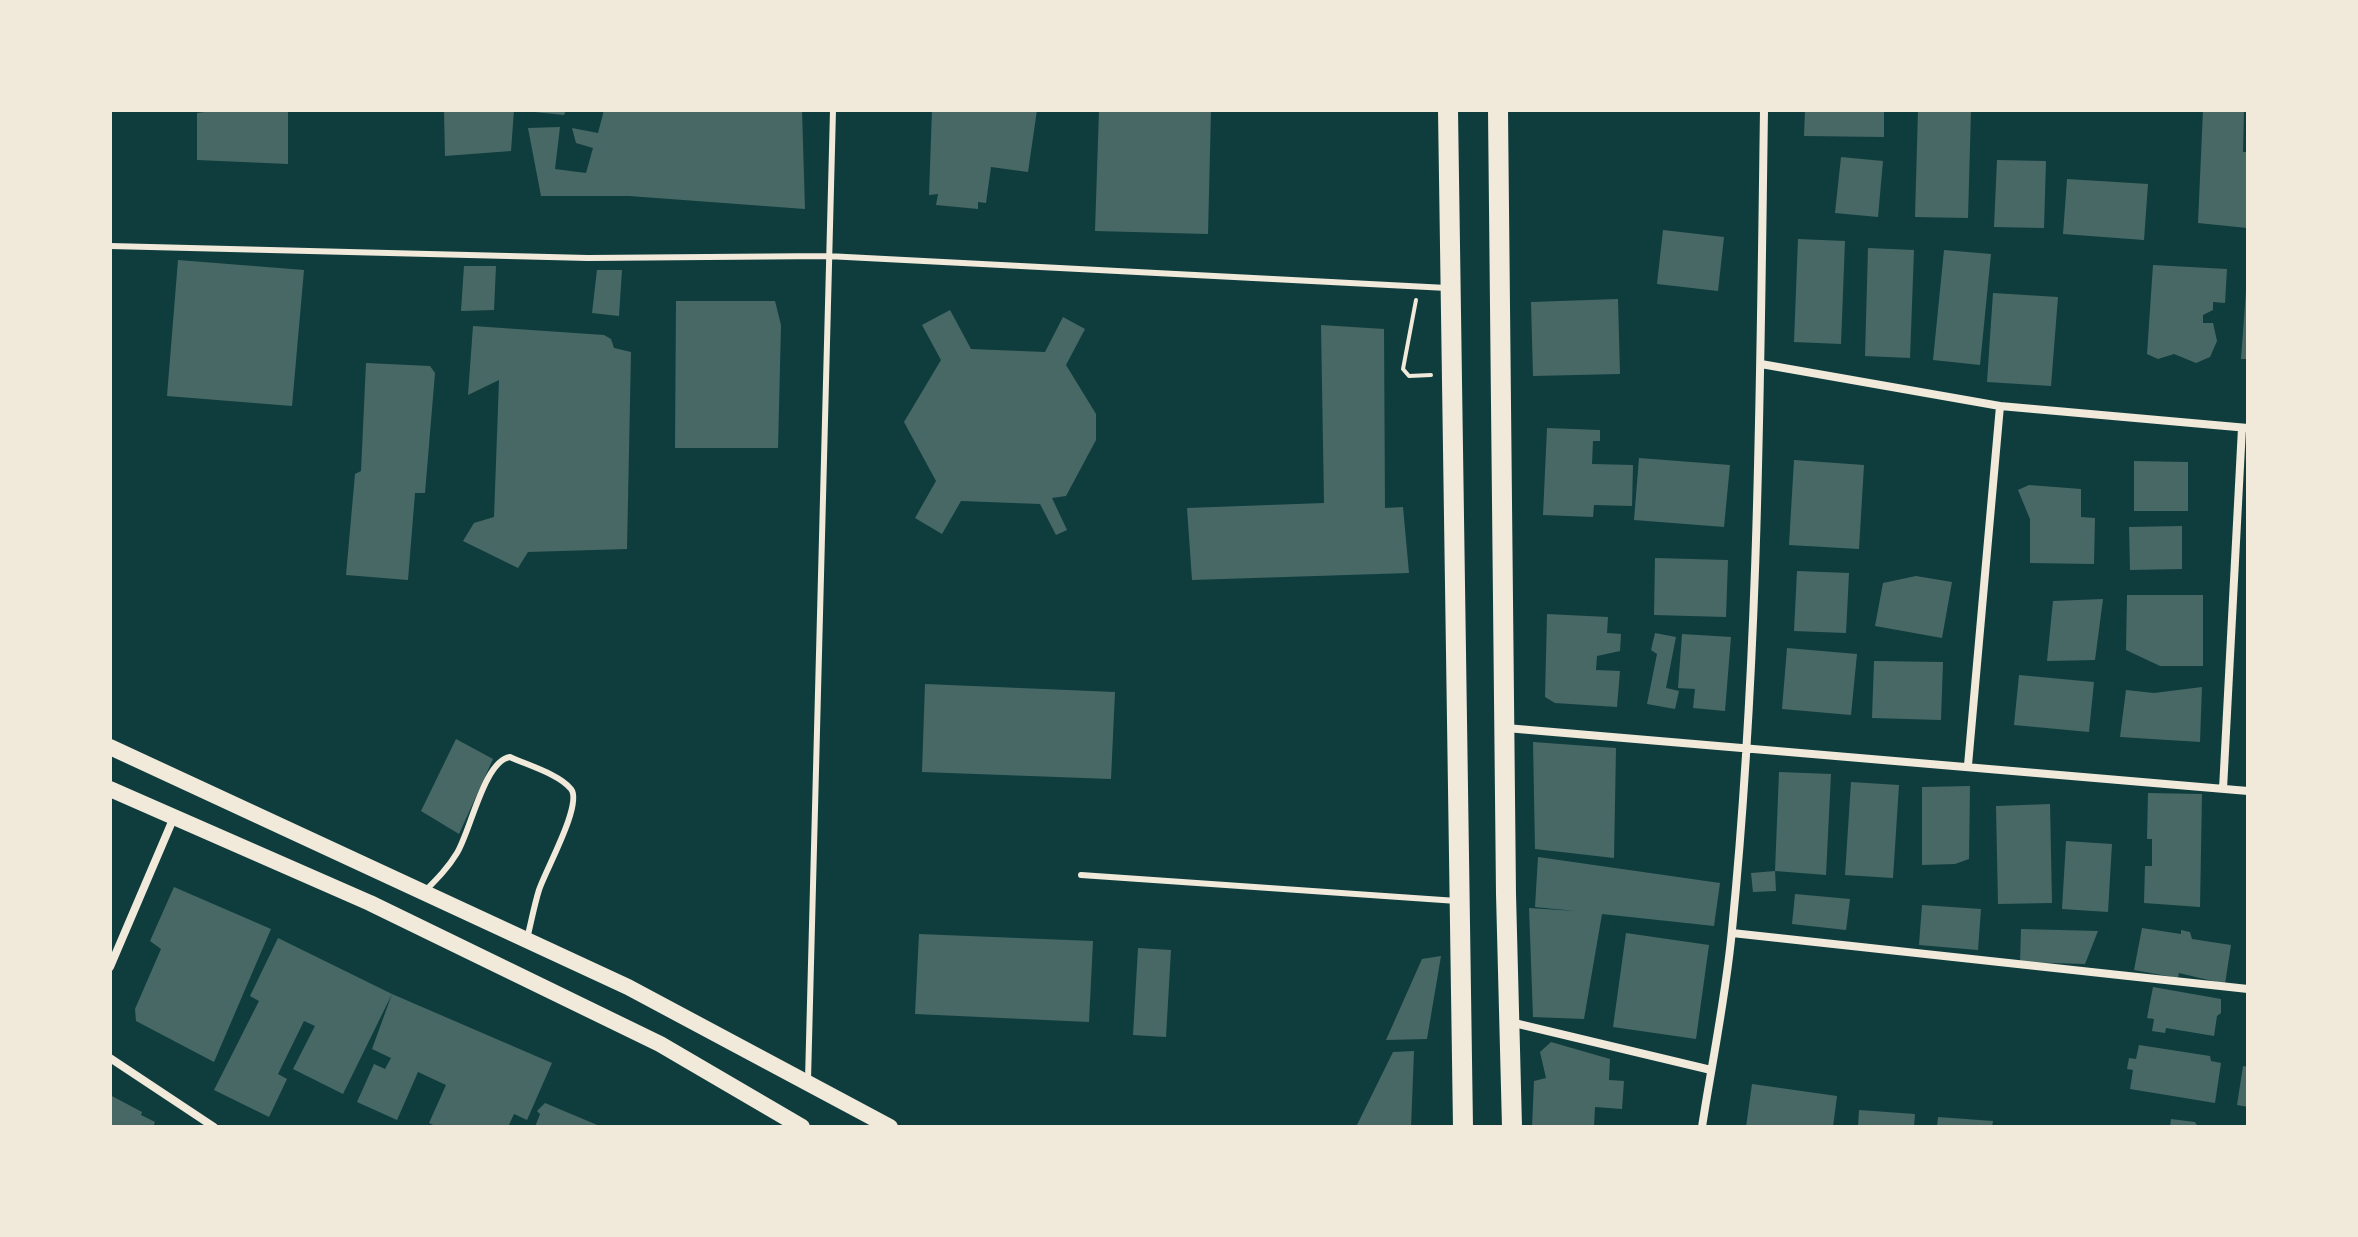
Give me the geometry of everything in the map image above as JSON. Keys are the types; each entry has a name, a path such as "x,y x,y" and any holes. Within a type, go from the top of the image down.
{"main road":[{"path":"1448,110 1457,901 1463,1127"},
{"path":"1498,110 1512,1127"},
{"path":"110,747 628,987 890,1127"},
{"path":"110,789 370,903 660,1044 802,1127"}],"street":[{"path":"1702,1127 1732,933 1747,746 1761,364 1764,110"},
{"path":"1761,364 2000,406 2245,428 2223,789"},
{"path":"1968,765 2000,406"},
{"path":"1505,728 1747,746 2248,791"},
{"path":"110,967 174,817"},
{"path":"1732,933 2248,989"},
{"path":"1509,1021 1711,1070"},
{"path":"110,1058 214,1127"}],"lane":[{"path":"808,1083 833,110"},
{"path":"110,246 588,258 827,256 1451,288"},
{"path":"425,891 459,851 492,769 502,758 510,757 552,777 571,789 574,796 568,821 540,888 527,939"},
{"path":"1081,875 1457,901"}],"path":[{"path":"1409,376 1403,369 1415,316 1416,286"}],"building":[{"path":"288,110 288,164 197,160 197,113"},
{"path":"444,110 514,110 511,151 445,156"},
{"path":"515,110 566,110 564,115"},
{"path":"604,110 802,110 805,209 629,196 541,196 528,128 560,127 555,169 586,173 593,148 576,143 572,128 598,133"},
{"path":"932,110 1037,110 1028,172 991,167 986,203 978,202 978,209 936,205 938,194 929,195"},
{"path":"1099,110 1211,110 1208,234 1095,231"},
{"path":"1805,110 1884,110 1884,137 1804,136"},
{"path":"1918,110 1971,110 1968,218 1915,217"},
{"path":"2203,110 2244,110 2243,152 2248,152 2247,228 2198,223"},
{"path":"1841,157 1883,161 1878,217 1835,213"},
{"path":"1997,160 2046,161 2044,228 1994,227"},
{"path":"2067,179 2148,184 2144,240 2063,234"},
{"path":"1663,230 1724,237 1718,291 1657,284"},
{"path":"1798,239 1845,241 1841,344 1794,342"},
{"path":"1868,248 1914,250 1910,358 1865,356"},
{"path":"1944,250 1991,254 1980,365 1933,360"},
{"path":"178,260 304,270 292,406 167,396"},
{"path":"2153,265 2227,269 2225,303 2213,302 2213,310 2203,315 2203,323 2213,323 2217,341 2210,357 2196,363 2174,354 2158,359 2147,354"},
{"path":"464,266 496,266 494,310 461,311"},
{"path":"597,270 622,270 619,316 592,313"},
{"path":"2246,291 2248,359 2241,359"},
{"path":"1993,293 2058,297 2051,386 1987,382"},
{"path":"1618,299 1620,374 1533,376 1531,302"},
{"path":"676,301 775,301 781,325 778,448 675,448"},
{"path":"950,310 971,349 1045,352 1063,317 1085,329 1066,365 1096,414 1096,440 1066,496 1052,498 1067,530 1056,535 1040,504 961,501 942,534 915,518 936,481 904,422 941,360 922,325"},
{"path":"1321,325 1384,329 1385,508 1403,507 1409,573 1192,580 1187,508 1324,503"},
{"path":"473,326 604,335 611,339 614,348 631,352 627,549 528,552 518,568 463,541 474,523 494,517 499,380 468,395"},
{"path":"366,363 430,366 435,373 425,493 415,493 408,580 346,575 355,474 361,471"},
{"path":"1547,428 1600,430 1600,441 1593,441 1592,464 1633,465 1632,506 1594,505 1593,517 1543,515"},
{"path":"1639,458 1730,465 1724,527 1634,520"},
{"path":"1794,460 1864,465 1859,549 1789,545"},
{"path":"2134,461 2188,462 2188,511 2134,511"},
{"path":"2029,485 2081,489 2081,517 2095,518 2094,564 2030,563 2030,519 2018,490"},
{"path":"2182,526 2182,569 2130,570 2129,527"},
{"path":"1655,558 1728,560 1726,617 1654,615"},
{"path":"1797,571 1849,573 1846,633 1794,631"},
{"path":"1916,576 1952,582 1942,638 1875,626 1883,583"},
{"path":"2127,595 2203,595 2203,666 2160,666 2126,650"},
{"path":"2103,599 2095,660 2047,661 2053,601"},
{"path":"1547,614 1608,617 1607,633 1621,634 1620,651 1597,656 1596,670 1620,671 1617,707 1555,703 1545,697"},
{"path":"1655,633 1676,637 1666,688 1679,691 1675,709 1647,704 1657,654 1651,650"},
{"path":"1682,634 1731,637 1725,711 1693,708 1695,689 1678,688"},
{"path":"1787,648 1857,654 1851,715 1782,709"},
{"path":"1874,661 1943,662 1941,720 1872,718"},
{"path":"2019,675 2094,682 2089,732 2014,725"},
{"path":"925,684 1115,692 1111,779 922,772"},
{"path":"2202,687 2200,742 2120,737 2126,690 2154,693"},
{"path":"456,739 493,759 459,834 421,811"},
{"path":"1533,742 1616,748 1614,858 1535,849"},
{"path":"1779,772 1831,774 1826,875 1775,871"},
{"path":"1851,782 1899,785 1893,878 1845,875"},
{"path":"1970,786 1969,859 1955,864 1922,865 1922,787"},
{"path":"2148,793 2202,794 2200,907 2144,903 2145,866 2152,866 2152,839 2147,839"},
{"path":"2050,804 2052,903 1998,904 1996,806"},
{"path":"2066,841 2112,844 2108,912 2062,909"},
{"path":"1538,857 1720,883 1714,926 1602,914 1584,1019 1533,1017 1529,908 1575,911 1535,907"},
{"path":"1775,871 1776,891 1753,892 1751,873"},
{"path":"174,887 271,929 214,1062 136,1021 135,1009 161,949 150,941"},
{"path":"1795,894 1850,899 1846,930 1792,924"},
{"path":"1922,905 1981,909 1978,950 1919,945"},
{"path":"2142,928 2181,934 2181,930 2190,932 2192,939 2231,945 2225,984 2179,973 2178,978 2134,970"},
{"path":"2021,929 2098,931 2085,964 2020,962"},
{"path":"1626,933 1709,945 1696,1039 1613,1027"},
{"path":"919,934 1093,941 1089,1022 915,1014"},
{"path":"278,938 392,994 343,1094 293,1069 315,1026 304,1021 278,1074 287,1079 269,1117 214,1090 259,1001 250,996"},
{"path":"1138,948 1171,950 1166,1037 1133,1035"},
{"path":"1441,956 1427,1039 1386,1040 1422,959"},
{"path":"2153,987 2221,999 2221,1013 2217,1016 2214,1036 2166,1028 2165,1033 2152,1031 2154,1019 2147,1018"},
{"path":"392,994 552,1063 527,1120 514,1114 508,1127 437,1127 429,1123 446,1085 418,1072 397,1120 357,1102 374,1064 385,1069 391,1058 372,1049"},
{"path":"1551,1042 1610,1059 1609,1080 1624,1081 1622,1109 1595,1107 1594,1127 1532,1127 1534,1081 1546,1078 1540,1052"},
{"path":"2139,1045 2210,1056 2211,1061 2221,1063 2215,1103 2130,1089 2133,1070 2127,1069 2129,1058 2136,1059"},
{"path":"1414,1051 1411,1127 1356,1127 1393,1052"},
{"path":"2243,1066 2248,1067 2248,1107 2237,1105"},
{"path":"1752,1084 1837,1096 1833,1127 1746,1127"},
{"path":"110,1095 142,1112 141,1115 155,1122 153,1127 110,1127"},
{"path":"545,1103 602,1127 535,1127 540,1114 537,1111"},
{"path":"1859,1110 1915,1114 1914,1127 1858,1127"},
{"path":"1938,1117 1993,1121 1992,1127 1937,1127"},
{"path":"2171,1119 2195,1122 2198,1127 2170,1127"}]}
